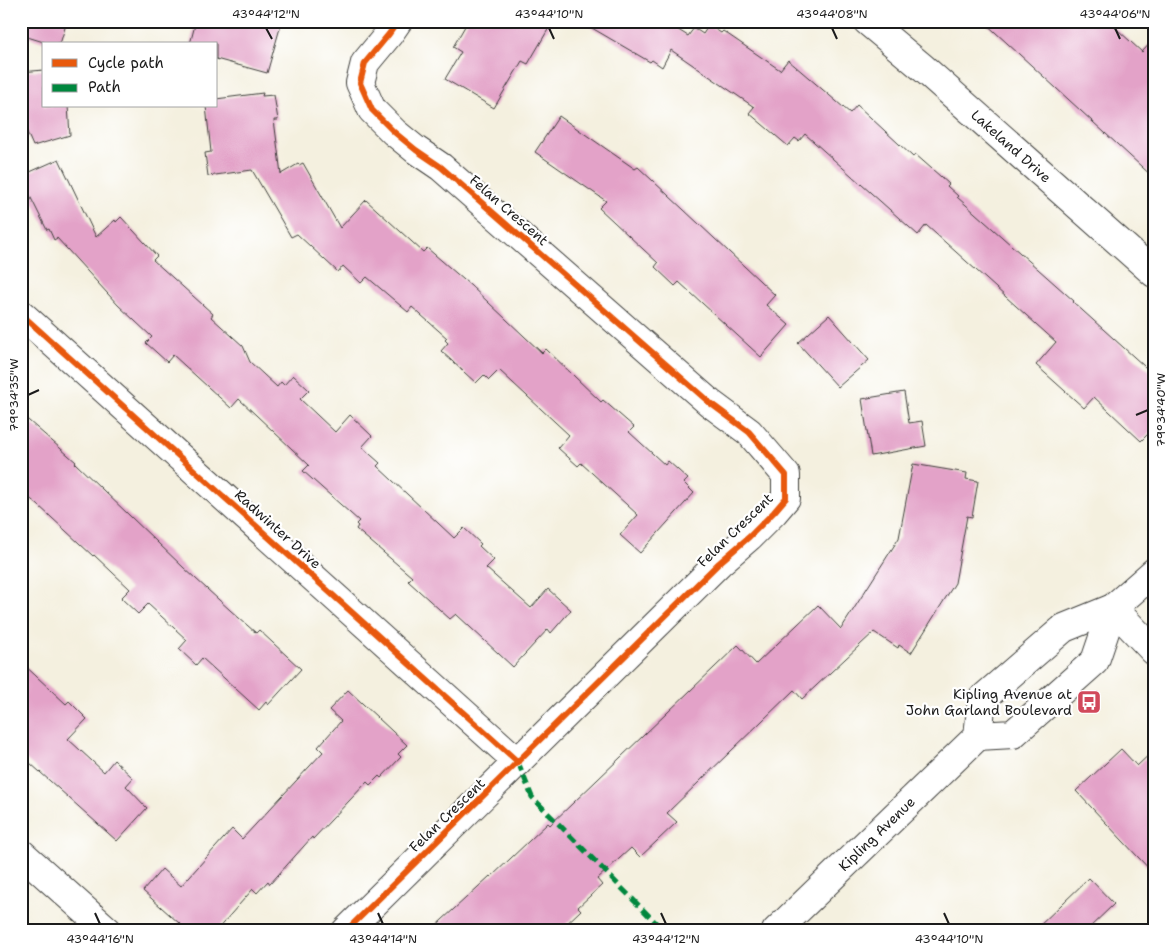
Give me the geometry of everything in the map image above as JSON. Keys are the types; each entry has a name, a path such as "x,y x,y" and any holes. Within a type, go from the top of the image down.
{"street":[{"name":"Felan Crescent","path":"346,931 719,563 774,512 786,498 786,476 749,432 710,403 441,167 394,132 372,110 360,83 365,62 398,21"},
{"name":"Lakeland Drive","path":"868,21 1154,273"},
{"name":"Radwinter Drive","path":"21,314 518,762"},
{"path":"1113,608 1095,661 1013,734 978,736 982,699 1064,628 1113,608 1154,572"},
{"path":"1113,608 1154,651"},
{"name":"Kipling Avenue","path":"776,931 978,736"},
{"path":"21,853 108,931"}],"building":[{"path":"21,21 67,21 61,42 44,42 21,35"},
{"path":"196,21 282,21 267,73 218,60 218,42 191,42"},
{"path":"468,21 553,21 528,64 522,61 494,108 445,79 461,52 453,47"},
{"path":"580,21 664,21 688,36 694,28 703,34 709,25 721,33 723,31 780,70 788,60 850,113 857,105 913,157 915,154 949,184 947,186 957,197 1154,375 1154,428 1141,441 1094,397 1084,408 1036,365 1056,342 926,225 918,235 805,134 799,141 795,138 788,146 749,113 754,107 671,50 662,67 652,60 650,62"},
{"path":"983,21 1108,21 1142,52 1154,39 1154,178"},
{"path":"42,70 42,108 68,108 70,135 33,146 26,130 21,131 21,72"},
{"path":"263,93 262,96 274,95 278,120 274,120 281,174 303,163 340,228 366,200 423,252 427,248 471,286 542,353 546,349 601,402 603,400 634,427 629,432 665,465 668,461 688,479 684,483 694,493 640,553 620,535 638,515 581,463 578,466 558,448 569,435 499,370 489,380 484,375 476,383 441,351 448,343 445,340 447,338 412,307 408,312 367,277 361,283 343,266 338,272 297,234 291,237 252,170 208,176 205,153 211,152 206,108 218,108 218,99"},
{"path":"559,116 635,169 638,167 775,295 766,305 789,325 761,357 679,282 675,286 655,267 658,263 599,208 606,201 535,152"},
{"path":"59,159 96,237 121,217 157,256 153,260 213,314 211,317 243,346 250,362 277,387 281,382 284,385 293,375 309,390 300,399 335,432 350,415 372,436 362,447 380,463 377,466 454,538 464,528 494,560 486,568 531,608 548,589 571,610 551,633 548,629 513,667 456,614 450,619 408,581 412,577 356,529 358,526 356,524 359,521 303,471 309,465 239,399 231,408 173,355 167,362 146,343 152,337 118,305 57,238 54,240 21,178 21,176"},
{"path":"829,315 869,360 838,387 798,343"},
{"path":"904,392 909,423 922,421 926,446 871,456 862,399"},
{"path":"21,414 76,462 184,568 230,610 256,633 259,630 301,669 268,705 266,702 259,710 202,658 196,665 179,649 187,640 148,604 138,614 121,598 130,589 21,491"},
{"path":"913,464 967,473 966,479 978,481 972,517 967,516 955,583 911,653 899,645 898,648 874,632 802,699 794,690 667,813 677,822 640,857 631,848 597,879 602,885 578,907 581,910 559,931 430,931 548,823 550,825 738,645 756,664 818,605 841,629 899,538"},
{"path":"21,662 66,704 69,701 87,719 68,739 104,772 114,760 133,778 126,786 147,808 117,841 21,755"},
{"path":"348,690 407,745 398,754 401,757 381,778 379,776 370,785 367,782 313,839 312,837 270,884 268,881 257,893 253,889 216,931 188,931 143,891 162,869 181,886 232,829 242,839 323,752 318,747 341,721 329,710"},
{"path":"1121,749 1137,766 1154,750 1154,874 1076,791"},
{"path":"1089,878 1114,904 1086,931 1034,931"}],"marked path":[{"path":"518,762 532,797 664,931"}],"cycle path":[{"path":"346,931 719,563 749,537 786,498 786,475 749,432 710,403 441,167 394,132 372,110 360,83 365,63 398,21"},
{"path":"21,314 518,762"}],"place":[{"name":"Kipling Avenue at John Garland Boulevard","path":"1089,702"}]}
